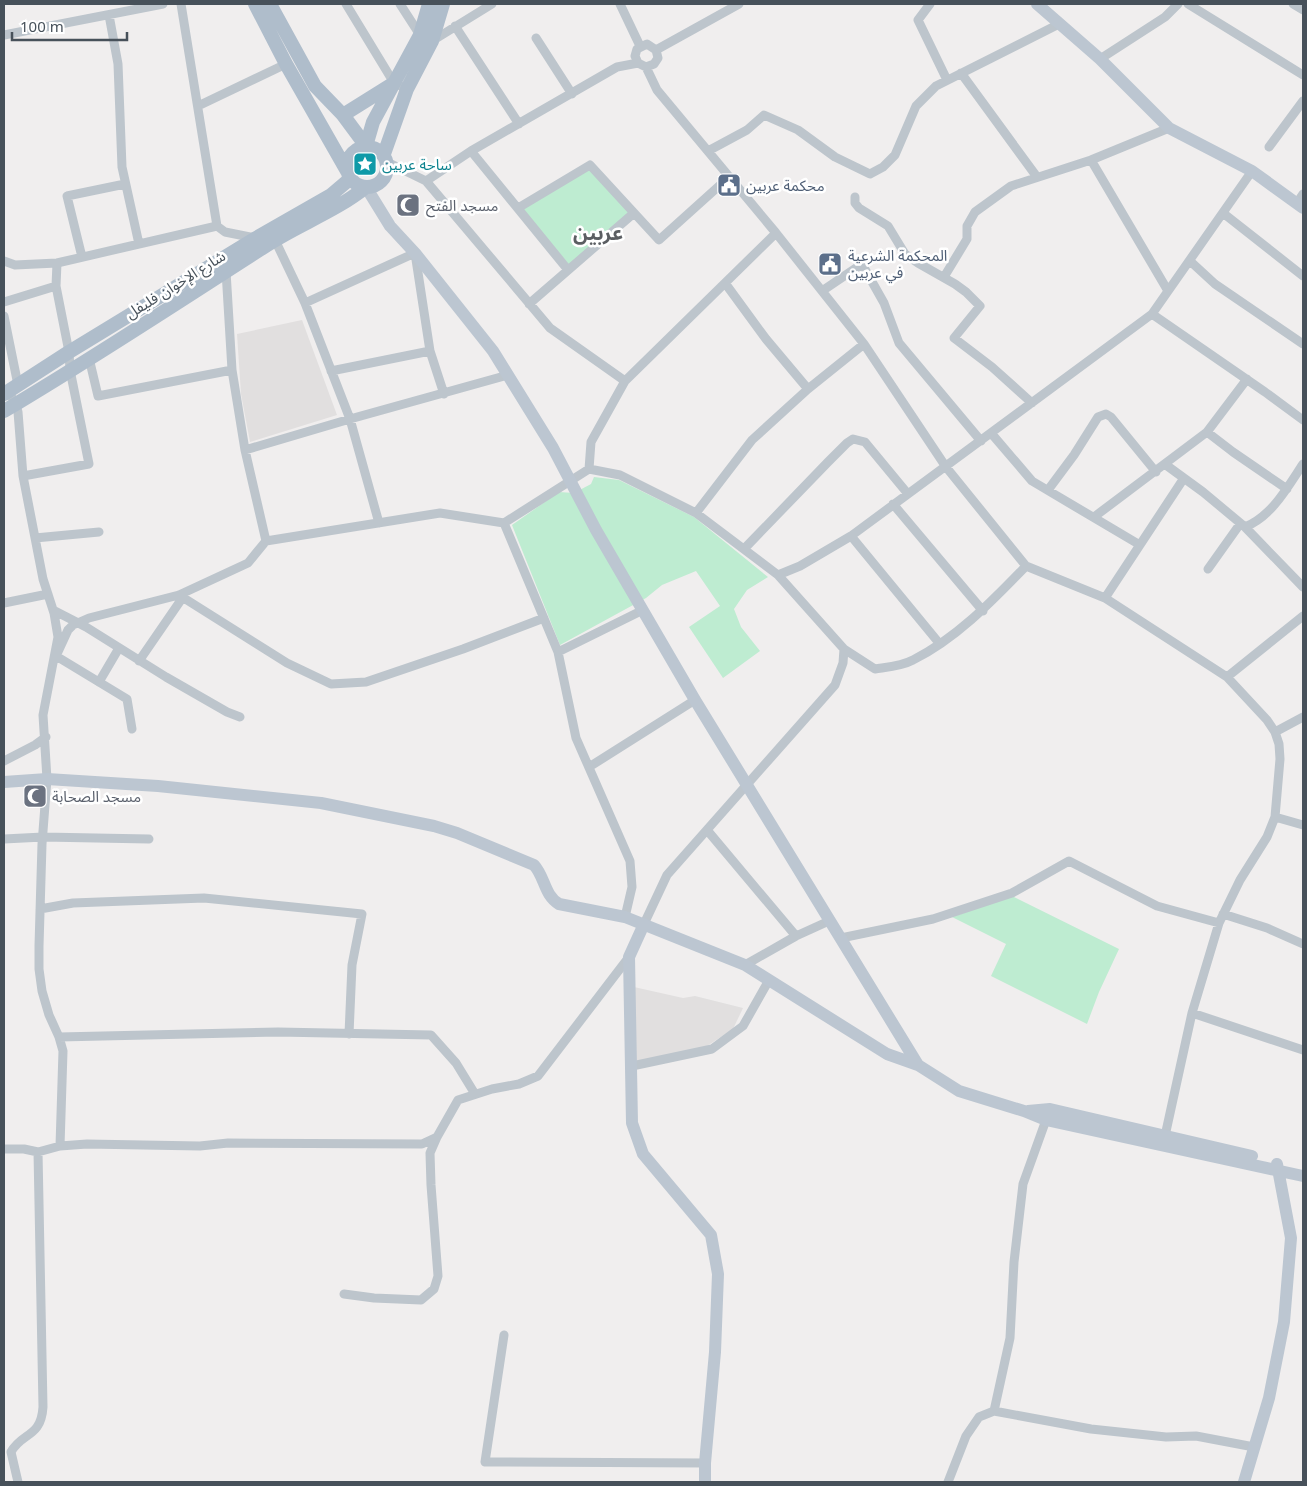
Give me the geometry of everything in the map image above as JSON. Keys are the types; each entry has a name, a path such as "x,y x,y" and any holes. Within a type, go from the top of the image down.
{"main road":[{"path":"256,4 286,64 349,175 358,184 366,188 390,226 415,253 493,351 508,375 553,448 695,700 918,1064"},
{"path":"270,4 315,86 343,115 366,146"},
{"path":"426,38 429,4"},
{"path":"366,146 372,122 400,86 443,4"},
{"path":"1036,4 1100,59 1169,128 1252,171 1301,202"},
{"path":"343,115 400,86"},
{"path":"366,188 380,183 385,177 387,170 385,158 400,86"},
{"path":"349,175 347,163 350,155 356,150 366,146 373,147 385,158"},
{"name":"شارع الإخوان فليفل","path":"10,390 256,238 332,195 349,175"},
{"name":"شارع الإخوان فليفل","path":"4,411 275,240 353,198 366,188"},
{"path":"4,782 47,779 158,786 321,802 434,826 457,833 534,865 540,872 549,894 559,904 625,917 745,965 887,1054 918,1064 959,1091 1024,1111 1046,1120 1277,1166 1303,1168"},
{"path":"644,924 629,957 632,1123 643,1154 711,1235 718,1274 715,1352 704,1463 705,1482"},
{"path":"1024,1111 1050,1109 1165,1136 1277,1166 1303,1176"},
{"path":"1244,1482 1269,1398 1284,1322 1291,1238 1277,1166"}],"street":[{"path":"4,35 109,15 131,7 163,4"},
{"path":"180,4 217,226"},
{"path":"346,4 400,86"},
{"path":"400,4 426,38 455,26 492,4"},
{"path":"620,4 640,46"},
{"path":"656,50 739,4"},
{"path":"930,4 918,20 947,80"},
{"path":"1100,59 1165,17 1178,4"},
{"path":"1188,4 1303,75"},
{"path":"1293,4 1303,10"},
{"path":"109,15 118,64 122,167 139,244"},
{"path":"708,151 747,130 764,115 798,130 835,158 870,174 883,168 895,155 916,106 936,86 1059,24"},
{"path":"455,26 519,124"},
{"path":"536,38 572,94"},
{"path":"426,181 471,151 617,67 642,65 650,66 658,58 656,50 647,44 640,46 635,56 642,65 657,90 776,232 864,344 946,467 1026,566 1105,598 1227,677 1275,732 1279,744 1280,759 1275,817 1268,837 1240,880 1219,923 1192,1013 1165,1136"},
{"path":"198,106 286,64"},
{"path":"961,73 1036,177"},
{"path":"1269,147 1303,101"},
{"path":"944,277 967,239 967,226 975,212 1011,186 1091,160 1169,128"},
{"path":"471,151 568,270"},
{"path":"385,158 426,181 550,328 625,381"},
{"path":"1091,160 1168,291"},
{"path":"518,208 590,165 659,240 729,177"},
{"path":"778,575 800,566 851,536 1152,314 1252,171"},
{"path":"82,258 68,196 125,184"},
{"path":"855,197 855,203 859,208 888,226 905,254 966,292 980,306 954,338 992,367 1032,403"},
{"path":"529,304 634,212"},
{"path":"1223,213 1303,276"},
{"path":"4,260 15,265 57,263 217,226 226,232 241,237 256,238"},
{"path":"589,469 591,442 625,381 776,232"},
{"path":"275,240 305,303 350,419 379,523"},
{"path":"305,303 415,253 430,351 444,394"},
{"path":"1190,261 1215,284 1303,344"},
{"path":"23,476 89,464 70,370 69,352 56,286 57,263"},
{"path":"822,291 862,264 884,303 899,343 981,441"},
{"path":"226,271 232,370 245,450 266,541"},
{"path":"725,283 766,339 808,390"},
{"path":"4,302 56,286"},
{"path":"1152,314 1303,420"},
{"path":"4,316 10,390 16,404 23,476 43,579 53,610 58,637 44,715 47,779 43,837 39,969 49,1015 63,1051 60,1146"},
{"path":"696,513 752,440 808,390 864,344"},
{"path":"331,371 430,351"},
{"path":"89,358 98,396 232,370"},
{"path":"245,450 508,375"},
{"path":"1094,517 1166,465 1207,432 1247,379"},
{"path":"1048,490 1074,455 1098,417 1102,414 1111,417 1156,472"},
{"path":"1207,432 1287,489"},
{"path":"991,433 1032,481 1140,545"},
{"path":"744,549 847,443 853,440 865,442 908,494"},
{"path":"1208,569 1243,526 1262,518 1287,489 1303,464"},
{"path":"1166,465 1243,526 1303,587"},
{"path":"56,656 72,625 89,618 181,596 248,563 266,541 440,513 504,523 589,469 620,475 696,513 778,575 844,649 876,669 912,661 940,643 983,611 1026,566"},
{"path":"1105,598 1184,478"},
{"path":"893,504 983,611"},
{"path":"504,523 558,652 576,738 630,861 632,887 625,917"},
{"path":"35,538 99,532"},
{"path":"851,536 940,643"},
{"path":"4,603 48,594"},
{"path":"181,596 287,663 331,684 366,682 463,649 544,618"},
{"path":"139,661 181,596"},
{"path":"53,610 86,627 139,661 227,712 240,717"},
{"path":"558,652 643,610"},
{"path":"1227,677 1303,616"},
{"path":"99,682 119,648"},
{"path":"644,924 667,874 834,685 843,663 844,649"},
{"path":"56,656 127,700 132,729"},
{"path":"588,767 695,700"},
{"path":"1275,732 1303,716"},
{"path":"4,761 36,745 46,736"},
{"path":"1275,817 1303,825"},
{"path":"707,830 796,936"},
{"path":"4,839 43,837 149,840"},
{"path":"841,938 933,919 1012,893 1069,860 1157,906 1219,923"},
{"path":"40,909 73,903 204,898 362,914 352,965 349,1034"},
{"path":"1223,914 1267,928 1303,944"},
{"path":"745,965 796,936 829,921"},
{"path":"344,1294 374,1298 421,1300 434,1289 438,1276 430,1153 458,1100 492,1089 519,1084 538,1076 629,957"},
{"path":"632,1066 712,1049 743,1026 769,980"},
{"path":"1192,1013 1303,1050"},
{"path":"59,1037 278,1032 430,1035 456,1063 475,1094"},
{"path":"994,1411 1010,1338 1014,1262 1023,1184 1046,1120"},
{"path":"4,1149 24,1149 38,1152 60,1146 88,1144 200,1146 228,1142 422,1144 437,1137"},
{"path":"18,1482 7,1452 34,1431 42,1416 38,1152"},
{"path":"504,1335 485,1462 704,1463"},
{"path":"948,1482 966,1436 979,1417 994,1411 1092,1429 1166,1437 1196,1436 1254,1447"}],"shaded area":[{"path":"302,320 337,415 250,442 241,394 237,334"},
{"path":"634,987 683,998 695,996 743,1008 733,1029 707,1046 636,1063"}],"green space":[{"path":"589,168 630,212 569,265 523,209"},
{"path":"594,477 619,480 694,517 768,577 747,590 734,609 741,627 760,651 723,678 689,627 720,606 696,571 662,585 646,598 560,645 512,525 559,492 574,493 591,484"},
{"path":"1012,896 1119,949 1099,992 1087,1024 991,976 1006,944 952,917"}],"place":[{"name":"ساحة عربين","path":"365,164"},
{"name":"محكمة عربين","path":"729,185"},
{"name":"مسجد الفتح","path":"408,205"},
{"name":"المحكمة الشرعية في عربين","path":"830,264"},
{"name":"مسجد الصحابة","path":"35,796"}],"district":[{"name":"عربين","path":"598,232"}]}
